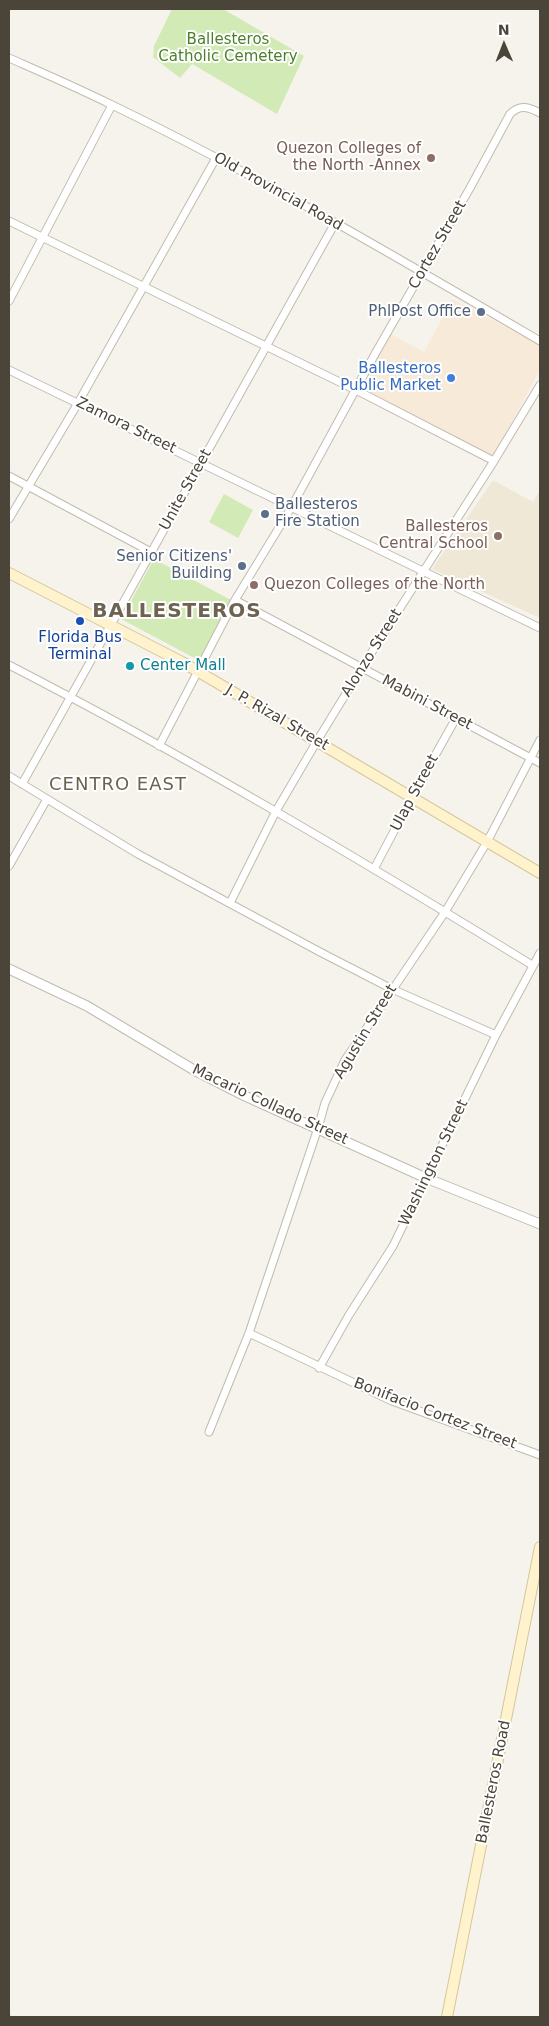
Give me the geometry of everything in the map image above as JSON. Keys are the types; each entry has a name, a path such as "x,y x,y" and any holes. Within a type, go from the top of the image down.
{"main road":[{"name":"J. P. Rizal Street","path":"9,573 199,672 540,873"},
{"name":"Ballesteros Road","path":"447,2017 540,1547"}],"street":[{"name":"Old Provincial Road","path":"9,58 112,105 216,158 422,272 540,341"},
{"path":"9,301 112,105"},
{"name":"Cortez Street","path":"160,746 235,600 291,508 510,114 514,109 525,107 540,113"},
{"path":"9,519 78,403 216,158"},
{"path":"9,221 356,390 494,461"},
{"name":"Unite Street","path":"22,784 335,223"},
{"name":"Zamora Street","path":"9,370 540,628"},
{"name":"Alonzo Street","path":"230,903 276,811 317,741 540,385"},
{"path":"9,476 151,552"},
{"name":"Mabini Street","path":"235,600 540,763"},
{"path":"9,664 276,811 532,965"},
{"name":"Ulap Street","path":"374,869 456,718"},
{"name":"Agustin Street","path":"209,1432 249,1333 325,1103 345,1060 445,912 488,842 540,740"},
{"path":"9,776 138,854 230,903 392,989 496,1035"},
{"path":"9,866 47,799"},
{"name":"Washington Street","path":"320,1368 348,1315 393,1246 496,1035 540,953"},
{"name":"Macario Collado Street","path":"9,969 87,1006 222,1086 426,1178 540,1224"},
{"name":"Bonifacio Cortez Street","path":"249,1333 392,1401 540,1455"}],"shaded area":[{"name":"Ballesteros Public Market","path":"452,299 540,345 540,369 493,457 361,388 390,334 424,352"},
{"name":"Ballesteros Central School","path":"493,480 533,502 540,490 540,618 432,569"}],"green space":[{"name":"Ballesteros Catholic Cemetery","path":"172,9 223,9 304,56 277,114 192,64 180,78 153,57 154,46"},
{"path":"224,494 253,510 238,538 209,522"},
{"path":"154,559 231,600 200,661 121,619"}],"place":[{"name":"Quezon Colleges of the North -Annex","path":"431,158"},
{"name":"PhlPost Office","path":"481,312"},
{"name":"Ballesteros Public Market","path":"451,378"},
{"name":"Ballesteros Fire Station","path":"265,514"},
{"name":"Ballesteros Central School","path":"498,536"},
{"name":"Senior Citizens' Building","path":"242,566"},
{"name":"Quezon Colleges of the North","path":"254,585"},
{"name":"Florida Bus Terminal","path":"80,621"},
{"name":"Center Mall","path":"130,666"}],"district":[{"name":"BALLESTEROS","path":"177,612"},
{"name":"CENTRO EAST","path":"118,785"}]}
